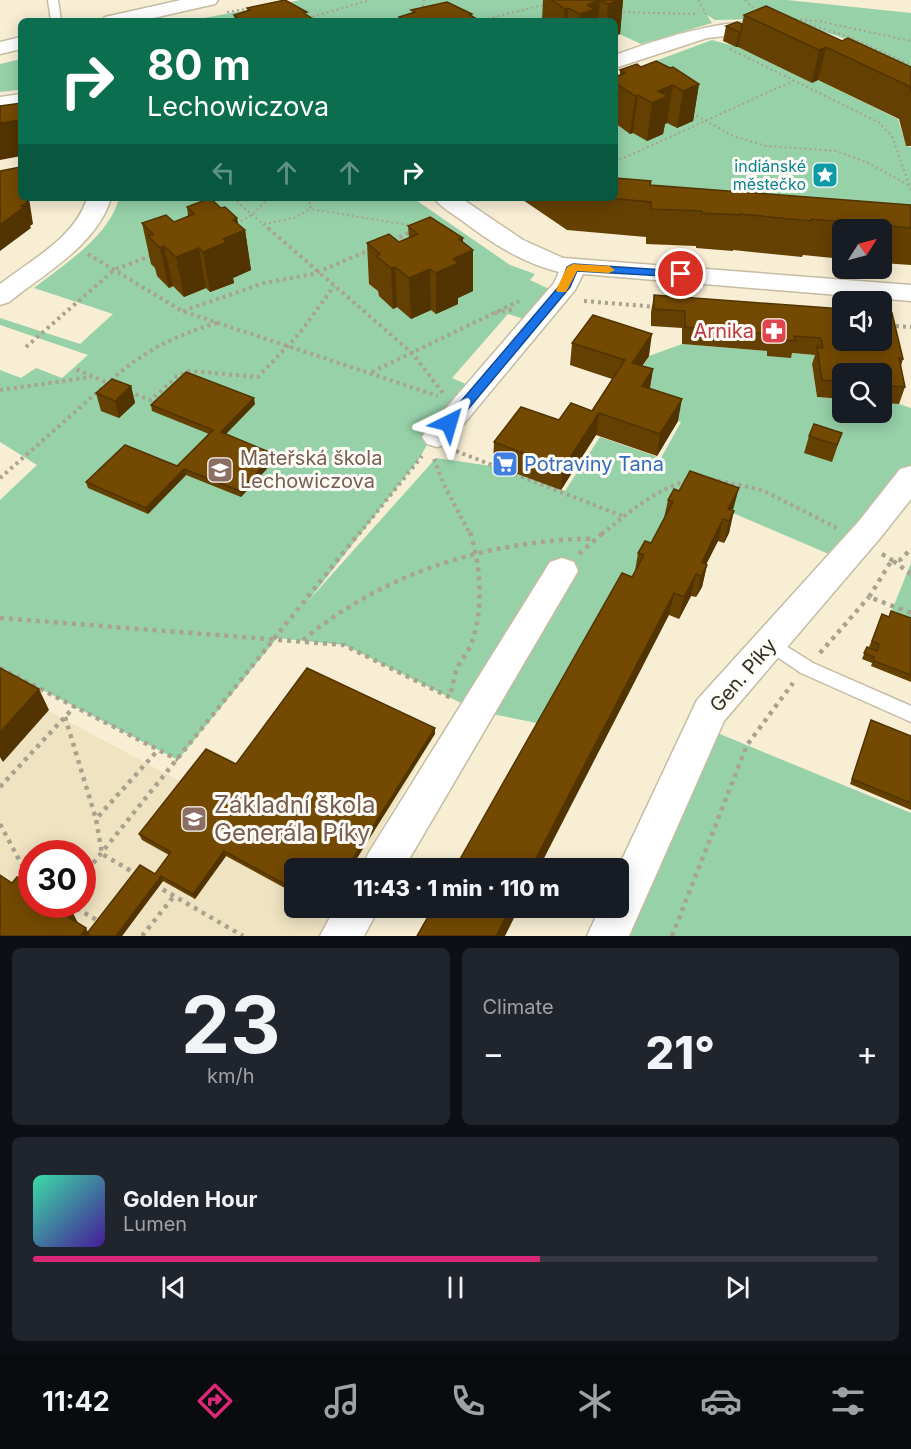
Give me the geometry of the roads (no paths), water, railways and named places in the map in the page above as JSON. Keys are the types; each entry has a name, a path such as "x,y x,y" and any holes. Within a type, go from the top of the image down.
{"street":[{"path":"126,18 208,0"},
{"path":"618,61 703,22 748,27 788,23"},
{"path":"0,48 18,44"},
{"path":"0,103 18,100"},
{"path":"0,297 70,242 94,215 98,201"},
{"path":"450,201 504,241 570,275 704,276 911,293"},
{"path":"433,442 549,304 570,275"},
{"name":"Gen. Píky","path":"608,936 710,711 861,540 911,477"},
{"path":"387,858 464,704 562,571"},
{"path":"341,936 352,918"}],"lane":[{"path":"53,0 56,18"},
{"path":"770,643 807,668 911,714"}],"place":[{"name":"indiánské městečko","path":"825,175"},
{"name":"Arnika","path":"774,331"},
{"name":"Potraviny Tana","path":"505,464"},
{"name":"Mateřská škola Lechowiczova","path":"220,470"},
{"name":"Základní škola Generála Píky","path":"194,819"}]}
